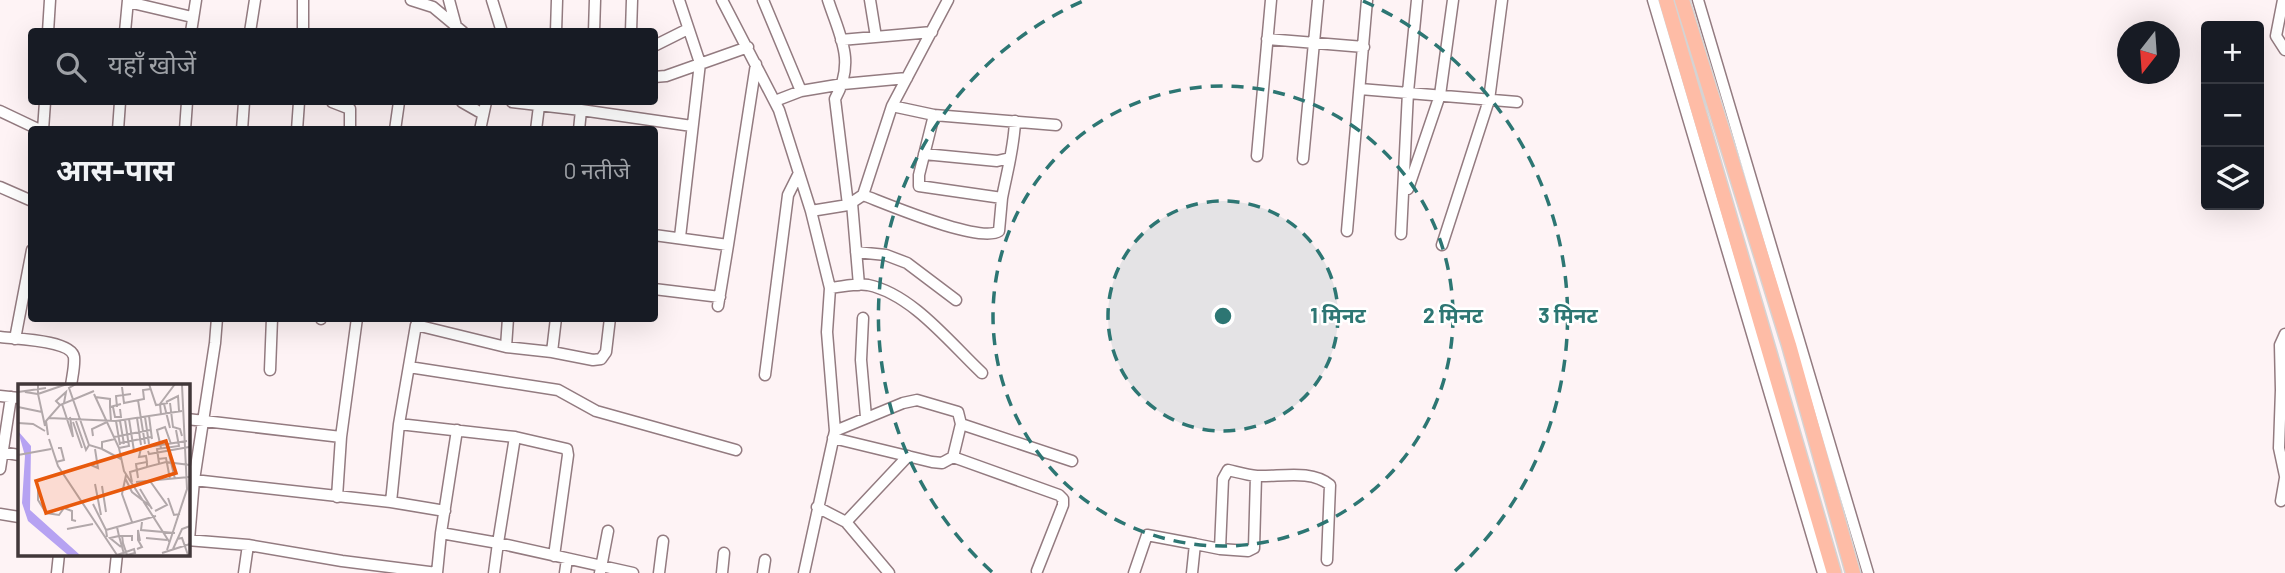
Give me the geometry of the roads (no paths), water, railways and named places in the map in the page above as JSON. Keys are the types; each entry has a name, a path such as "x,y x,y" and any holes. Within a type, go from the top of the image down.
{"main road":[{"path":"1666,0 1834,573"},
{"path":"1682,0 1788,345 1853,573"}],"street":[{"path":"48,28 50,0"},
{"path":"191,28 196,0"},
{"path":"251,28 255,0"},
{"path":"303,0 303,28"},
{"path":"411,0 433,7 459,28"},
{"path":"449,0 460,28"},
{"path":"492,0 501,28"},
{"path":"556,28 557,0"},
{"path":"594,28 595,0"},
{"path":"631,28 632,0"},
{"path":"679,0 700,63 680,237"},
{"path":"722,0 775,101 811,211 830,288 827,332 834,434 804,573"},
{"path":"763,0 801,91"},
{"path":"828,0 847,66 844,84 835,99 859,285"},
{"path":"870,0 876,37"},
{"path":"811,211 850,204 863,195 892,106 948,0"},
{"path":"1257,156 1271,0"},
{"path":"1303,159 1318,0"},
{"path":"1348,231 1367,0"},
{"path":"1401,234 1408,92 1417,0"},
{"path":"1404,202 1440,95 1452,0"},
{"path":"1442,245 1489,100 1502,0"},
{"path":"1653,0 1823,573"},
{"path":"1698,0 1868,573"},
{"path":"2283,0 2276,36 2285,50"},
{"path":"125,28 128,1 192,17"},
{"path":"658,44 688,29"},
{"path":"841,40 932,32"},
{"path":"1267,39 1364,47"},
{"path":"658,77 748,47"},
{"path":"658,290 719,301 756,64"},
{"path":"775,101 801,91 907,78"},
{"path":"1360,89 1517,102"},
{"path":"42,126 45,105"},
{"path":"118,126 120,105"},
{"path":"186,126 187,105"},
{"path":"242,126 244,105"},
{"path":"297,126 299,105"},
{"path":"340,105 350,109 350,126"},
{"path":"396,126 399,105"},
{"path":"467,105 483,114"},
{"path":"481,126 485,105"},
{"path":"533,105 581,110 635,124 692,126"},
{"path":"537,126 540,106"},
{"path":"892,106 934,115 1056,125"},
{"path":"579,126 581,110"},
{"path":"0,111 33,126"},
{"path":"934,115 919,186 1002,198"},
{"path":"863,195 950,227 974,233 995,234 999,231 1001,222 1002,198 1014,148 1015,121"},
{"path":"924,154 997,161 1010,158"},
{"path":"765,375 788,195 799,173"},
{"path":"0,187 28,199"},
{"path":"658,235 729,245"},
{"path":"856,252 886,255 907,263 956,300"},
{"path":"15,339 28,271"},
{"path":"830,288 859,285 884,290 915,309 982,373"},
{"path":"863,317 861,360 866,417"},
{"path":"189,510 190,480 203,421 216,322"},
{"path":"270,370 272,322"},
{"path":"337,497 341,437 357,322"},
{"path":"391,502 399,424 417,322 506,347 593,360 601,359 606,352 610,322"},
{"path":"506,347 508,322"},
{"path":"552,352 556,322"},
{"path":"2281,501 2285,477 2279,448 2280,345 2285,334"},
{"path":"0,337 54,343 71,351 74,357 71,384"},
{"path":"409,367 558,390 596,411 736,450"},
{"path":"0,469 10,397"},
{"path":"917,400 958,412 961,424 953,457 942,463 834,434 866,417 903,402 917,400"},
{"path":"189,419 341,437"},
{"path":"399,424 515,437 567,449 554,556"},
{"path":"961,424 1072,461"},
{"path":"189,540 248,545 437,573 457,430"},
{"path":"494,573 515,437"},
{"path":"846,522 908,456"},
{"path":"953,457 1059,495 1063,499 1037,571"},
{"path":"1220,549 1223,479 1228,470 1256,476 1299,475 1326,481 1330,485 1327,559"},
{"path":"1134,573 1147,534 1220,549 1248,551 1254,548 1256,476"},
{"path":"190,480 391,502 444,511"},
{"path":"817,507 846,522 889,573"},
{"path":"0,514 18,516"},
{"path":"601,570 608,531"},
{"path":"441,533 498,543 601,570 634,573"},
{"path":"659,573 663,541"},
{"path":"1192,573 1195,544"},
{"path":"244,573 248,545"},
{"path":"722,573 724,553"},
{"path":"565,573 567,559"},
{"path":"763,573 765,560"}]}
